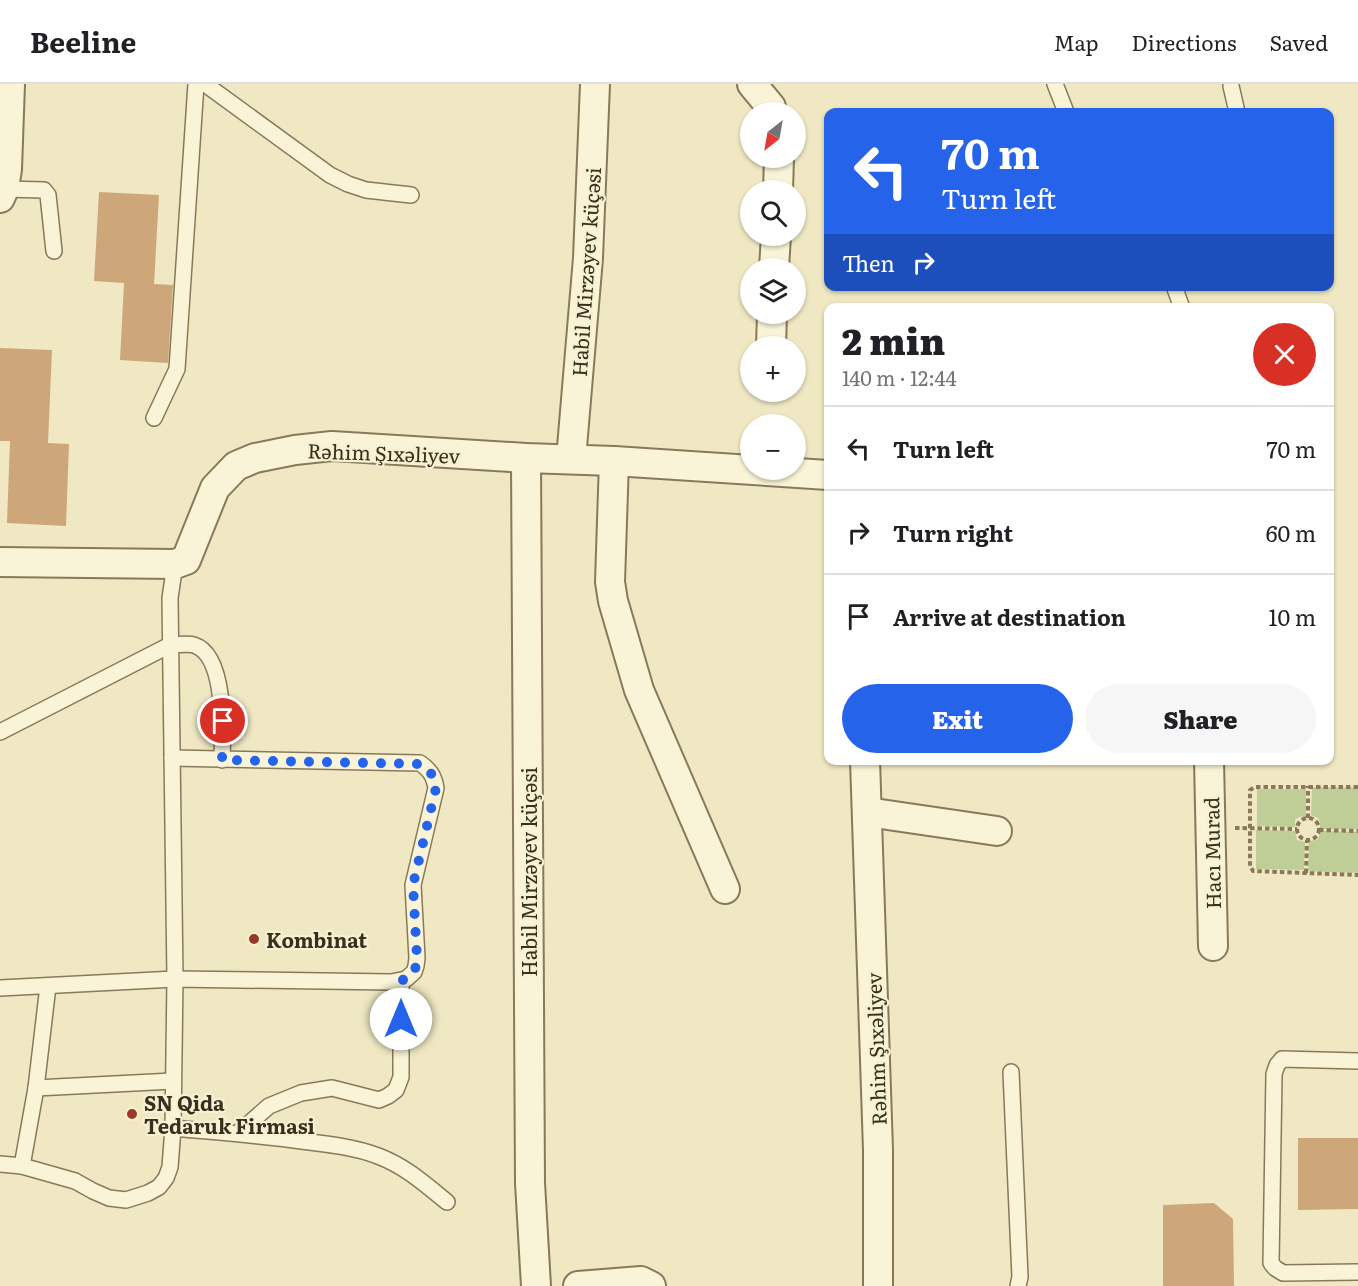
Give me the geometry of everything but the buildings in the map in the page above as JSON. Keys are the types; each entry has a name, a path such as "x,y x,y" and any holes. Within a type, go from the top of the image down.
{"street":[{"path":"2,194 7,169 10,84"},
{"name":"Habil Mirzəyev küçəsi","path":"572,459 588,258 594,84"},
{"path":"752,84 767,102"},
{"name":"Rəhim Şıxəliyev","path":"175,564 186,560 215,488 236,466 255,458 295,450 332,446 824,475"},
{"name":"Habil Mirzəyev küçəsi","path":"526,458 530,1184 536,1286"},
{"path":"614,461 610,582 613,601 639,690 725,889"},
{"path":"0,562 175,564"},
{"name":"Rəhim Şıxəliyev","path":"865,765 878,1150 878,1286"},
{"name":"Hacı Murad","path":"1209,765 1213,946"},
{"path":"867,812 997,831"},
{"path":"578,1286 641,1281 651,1286"}],"lane":[{"path":"154,418 177,369 196,84"},
{"path":"205,84 330,175 366,190 411,195"},
{"path":"1055,84 1064,108"},
{"path":"1231,86 1236,108"},
{"path":"2,194 44,190 48,195 54,251"},
{"path":"0,1164 22,1166 75,1181 109,1198 126,1200 159,1187 170,1167 173,1128 175,979 170,598 175,564"},
{"path":"0,732 170,645 194,645 207,653 216,674 223,721 222,760"},
{"path":"0,988 175,979 391,982 401,981 414,972 417,958 413,885 436,788 434,776 425,766 420,764 172,758"},
{"path":"238,1133 269,1106 301,1093 332,1089 379,1100 396,1090 401,1077 401,981"},
{"path":"22,1166 36,1088 48,986"},
{"path":"1358,1061 1282,1059 1277,1065 1274,1074 1271,1263 1283,1273 1358,1272"},
{"path":"1011,1072 1020,1277 1018,1286"},
{"path":"36,1088 174,1081"},
{"path":"173,1128 238,1133 330,1145 377,1155 417,1176 447,1202"}],"path":[{"path":"1308,786 1308,818"},
{"path":"1358,787 1255,787 1250,790 1250,866 1253,870 1358,875"},
{"path":"1308,818 1316,821 1319,830 1314,838 1307,840 1301,837 1297,829 1300,821 1308,818"},
{"path":"1210,826 1297,829"},
{"path":"1319,830 1358,831"},
{"path":"1306,873 1307,840"}],"green space":[{"path":"1312,787 1358,788 1358,829 1320,829 1318,818 1311,815"},
{"path":"1257,789 1306,789 1306,817 1296,819 1295,827 1257,826"},
{"path":"1256,830 1295,831 1297,840 1305,842 1304,870 1256,869"},
{"path":"1320,831 1358,832 1358,873 1308,871 1309,841 1317,840"}],"place":[{"name":"Kombinat","path":"254,939"},
{"name":"SN Qida Tedaruk Firmasi","path":"132,1114"}],"route":[{"path":"223,721 222,760 420,764 434,776 436,788 413,885 416,966 414,972 401,981 401,1019"}]}
